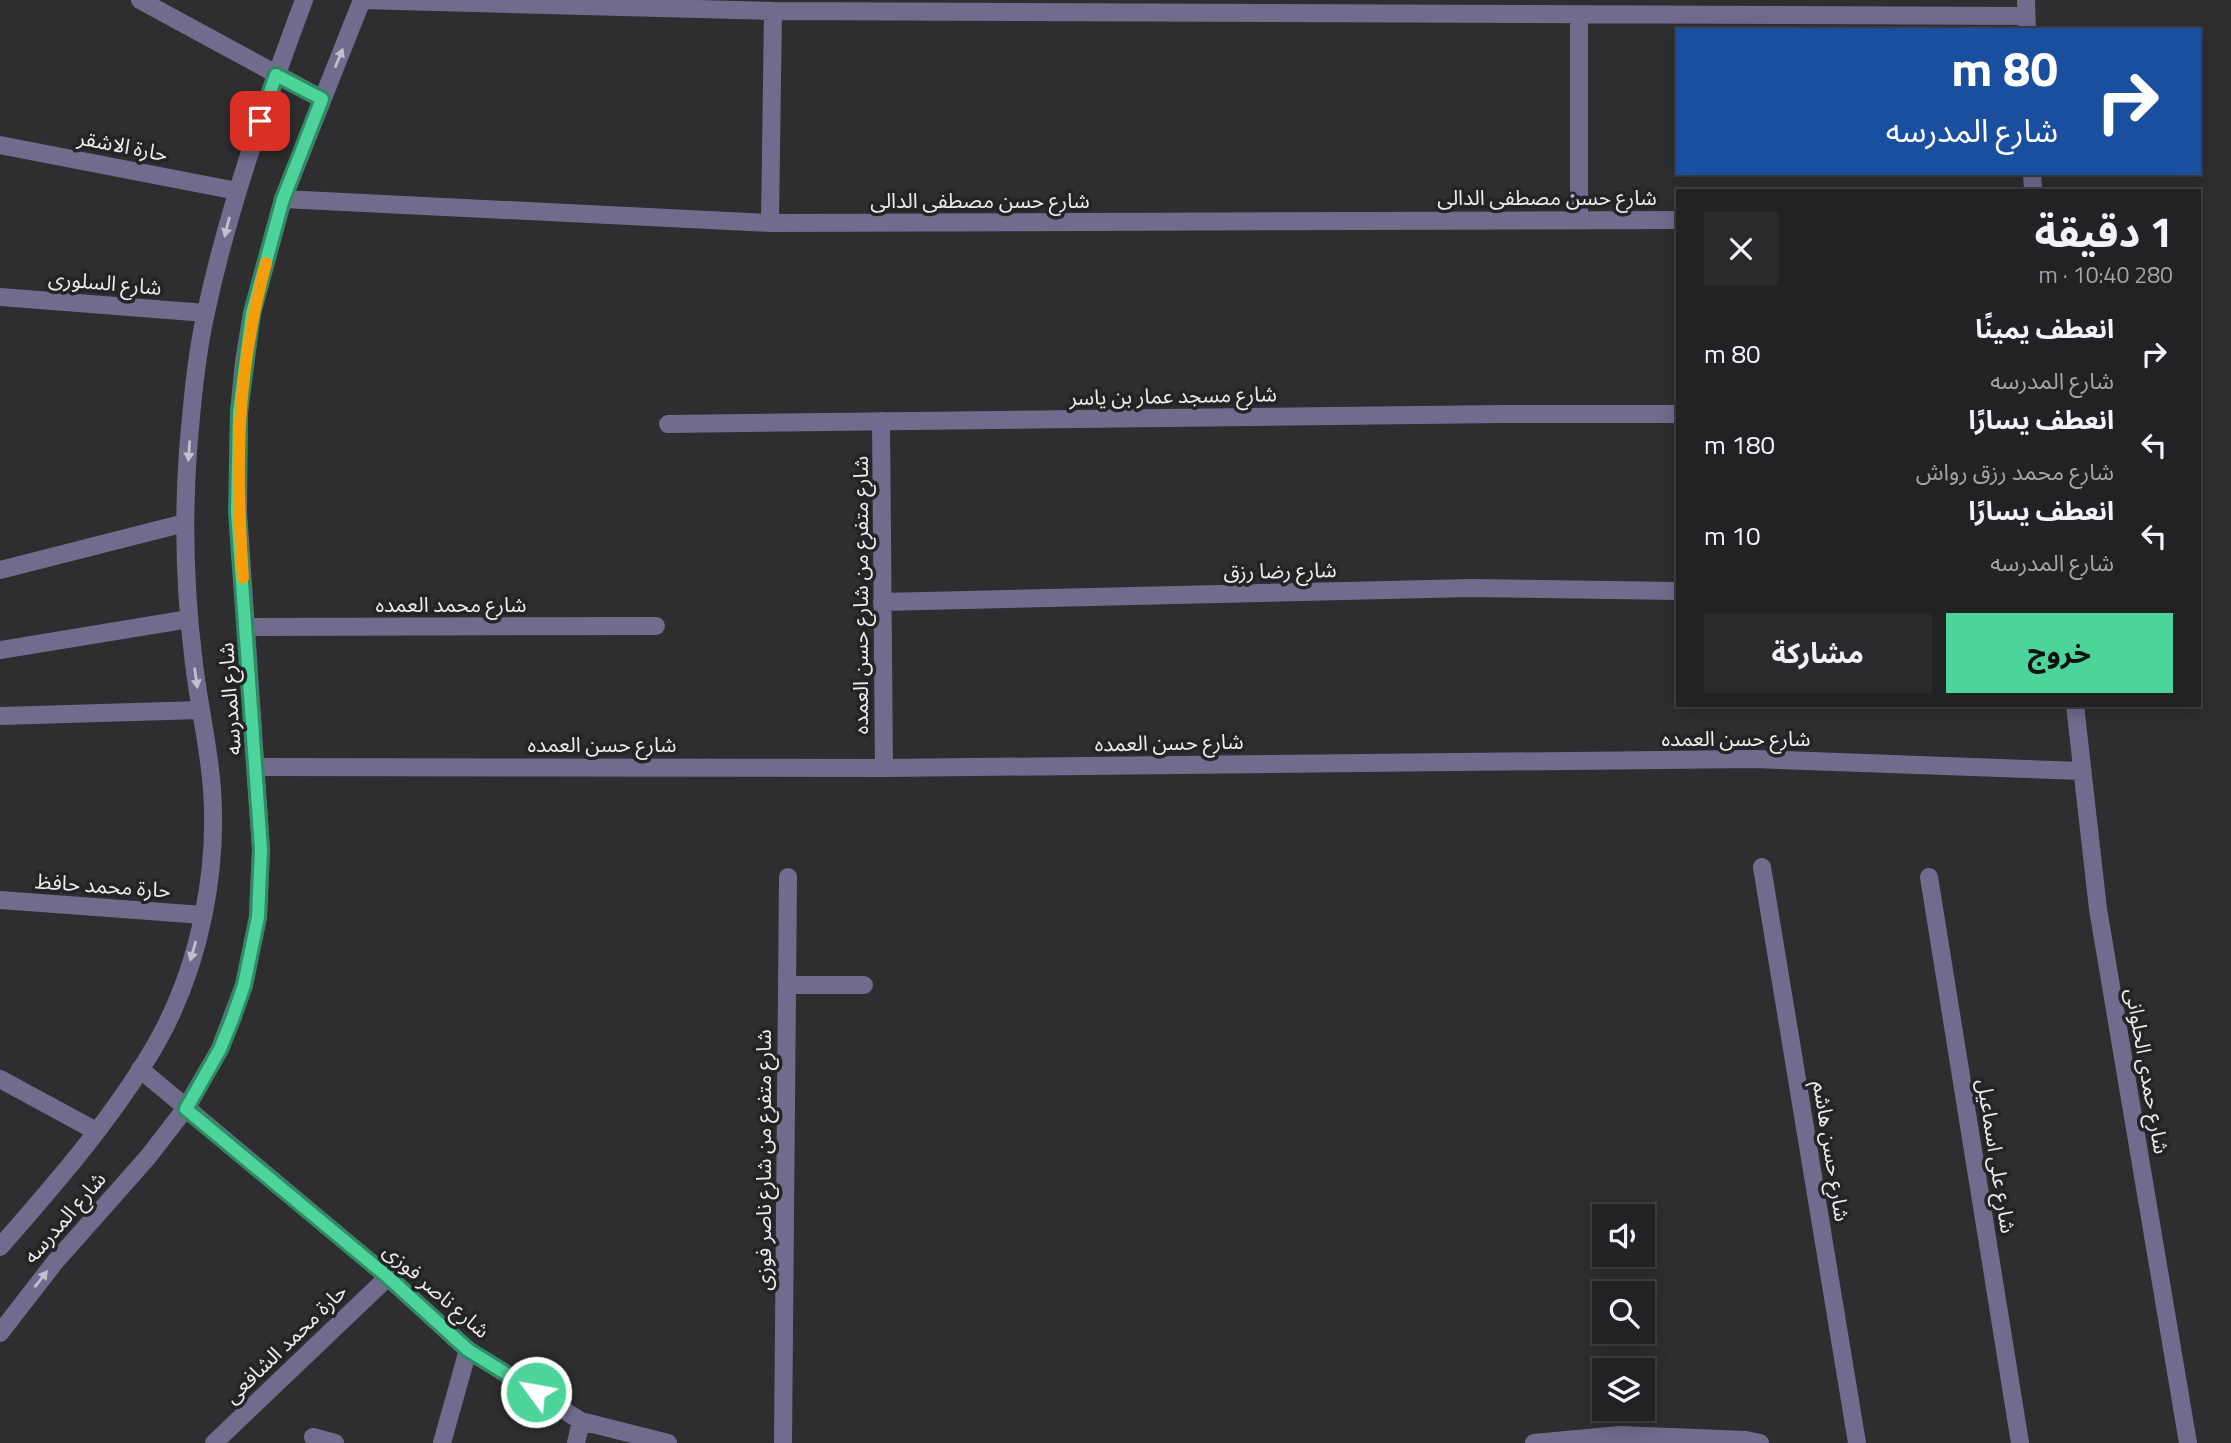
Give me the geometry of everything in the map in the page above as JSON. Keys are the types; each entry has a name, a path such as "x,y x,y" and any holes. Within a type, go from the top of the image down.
{"street":[{"path":"140,0 322,99"},
{"name":"شارع المدرسه","path":"0,1247 96,1131 162,1034 179,995 203,915 209,874 212,792 190,619 186,523 188,453 195,382 206,313 237,191 304,0"},
{"path":"362,0 774,11 2026,15"},
{"name":"شارع المدرسه","path":"0,1333 55,1262 148,1157 186,1109 220,1049 244,985 258,917 261,872 257,766 237,512 239,412 252,313 283,199 362,0"},
{"path":"770,223 774,11"},
{"path":"1579,14 1579,220"},
{"name":"حارة الاشقر","path":"0,145 237,191"},
{"name":"شارع حسن مصطفى الدالى","path":"283,199 770,223 1676,220"},
{"name":"شارع السلورى","path":"0,297 206,313"},
{"name":"شارع مسجد عمار بن ياسر","path":"668,424 1676,414"},
{"name":"شارع متفرع من شارع حسن العمده","path":"881,421 884,768"},
{"path":"0,570 186,523"},
{"name":"شارع رضا رزق","path":"882,601 1457,588 1676,591"},
{"path":"0,650 190,619"},
{"name":"شارع محمد العمده","path":"246,627 656,626"},
{"name":"شارع حمدى الحلوانى","path":"2075,707 2098,909 2188,1443"},
{"path":"0,716 201,710"},
{"name":"شارع حسن العمده","path":"257,766 884,768 1754,760 2081,771"},
{"name":"شارع حسن هاشم","path":"1762,867 1857,1443"},
{"name":"شارع متفرع من شارع ناصر فوزى","path":"783,1443 788,877"},
{"name":"شارع على اسماعيل","path":"1928,877 2020,1443"},
{"name":"حارة محمد حافظ","path":"0,900 203,915"},
{"path":"787,985 864,985"},
{"name":"شارع ناصر فوزى","path":"140,1069 388,1277 468,1350 581,1421 668,1443"},
{"path":"0,1079 96,1131"},
{"name":"حارة محمد الشافعى","path":"214,1443 388,1277"},
{"path":"442,1443 468,1350"},
{"path":"576,1443 581,1421"},
{"path":"1534,1443 1619,1436 1746,1440 1760,1443"},
{"path":"313,1437 335,1443"}],"slow traffic":[{"path":"243,578 237,512 239,412 252,313 266,263"}],"route":[{"path":"260,121 276,75 322,99 283,199 252,313 239,412 237,512 257,766 261,849 258,917 244,985 233,1017 220,1049 186,1109 388,1277 468,1350 536,1392"}]}
